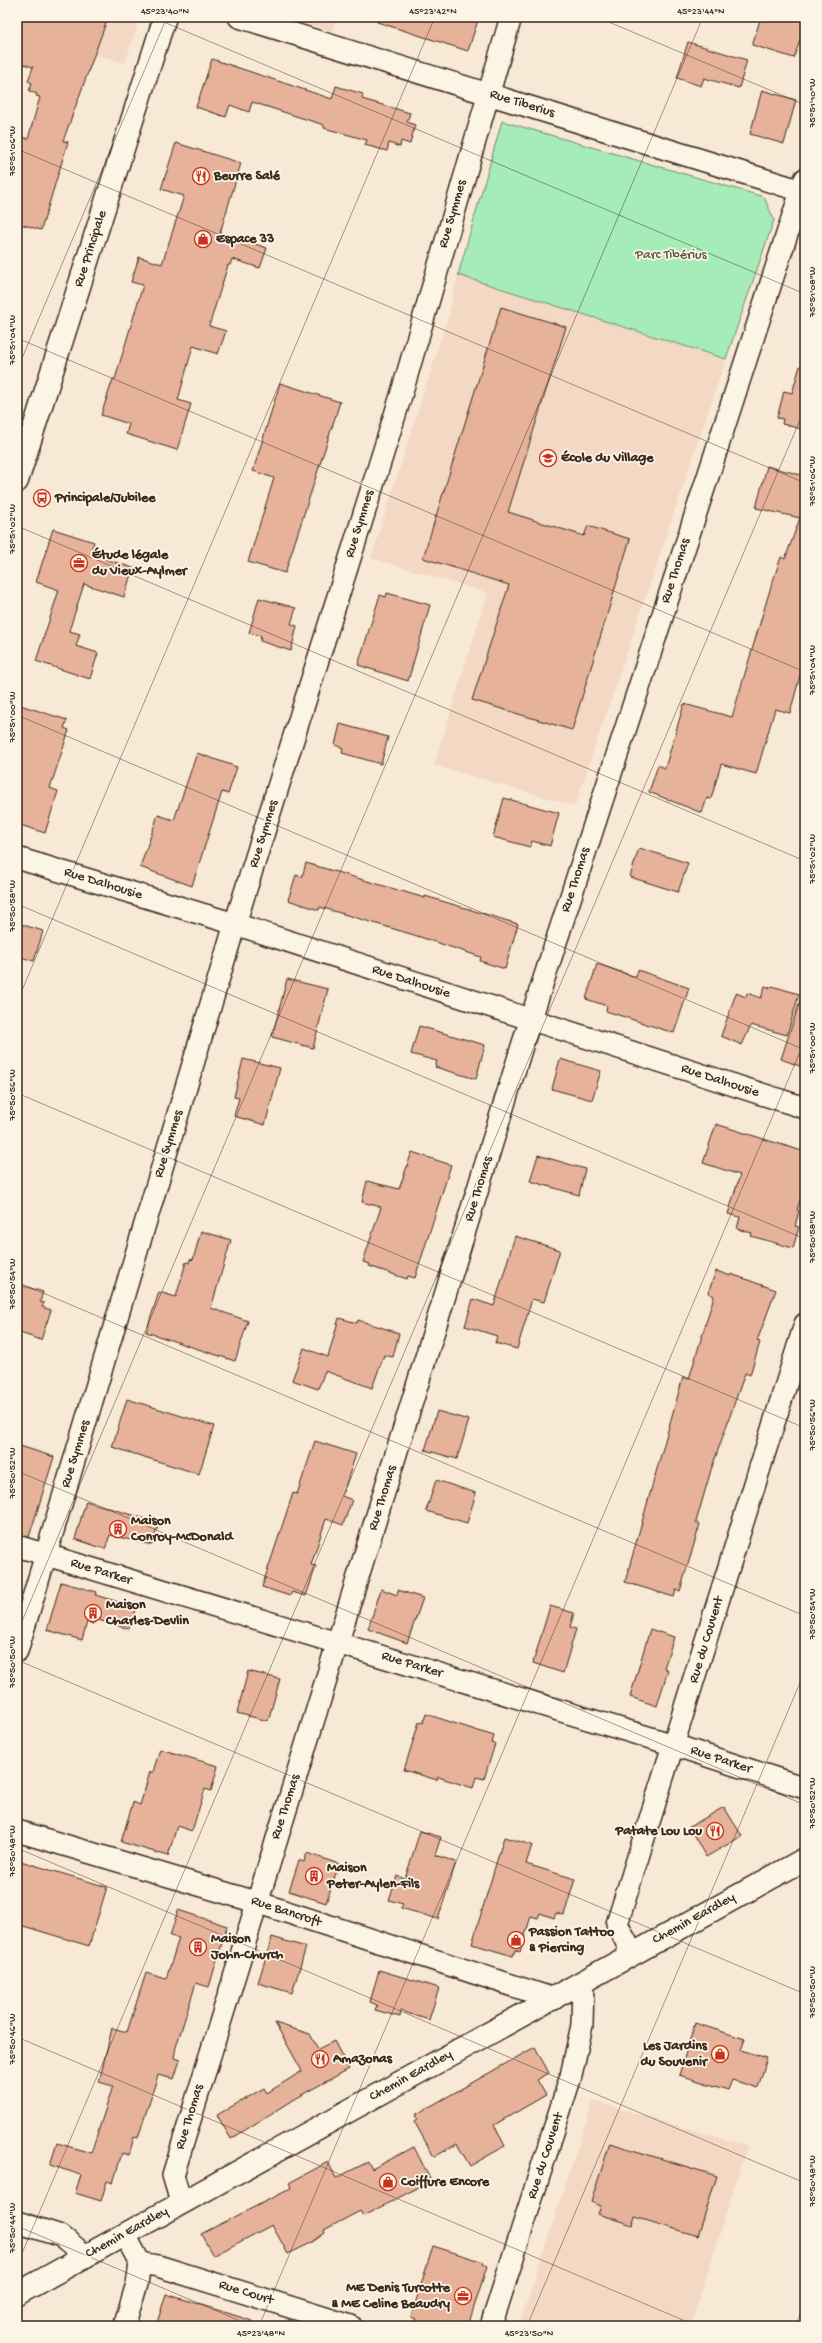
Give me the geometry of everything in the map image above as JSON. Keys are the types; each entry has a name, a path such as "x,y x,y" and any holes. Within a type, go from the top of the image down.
{"main road":[{"name":"Rue Principale","path":"17,480 165,17"},
{"name":"Chemin Eardley","path":"17,2294 125,2235 181,2202 583,1983 632,1953 805,1859"}],"street":[{"name":"Rue Tiberius","path":"240,17 804,187"},
{"name":"Rue Symmes","path":"17,1651 235,924 400,399 488,93 512,17"},
{"name":"Rue Thomas","path":"181,2202 172,2176 256,1902 531,1020 804,187"},
{"name":"Rue Dalhousie","path":"17,858 235,924 805,1108"},
{"name":"Rue du Couvent","path":"632,1953 617,1924 805,1324"},
{"name":"Rue Parker","path":"17,1546 674,1745 805,1788"},
{"name":"Rue Bancroft","path":"17,1831 256,1902 554,1999"},
{"name":"Rue du Couvent","path":"491,2326 571,2076 582,2025 583,1983"},
{"path":"17,2222 61,2236 86,2256"},
{"path":"124,2326 137,2284 140,2263 125,2235"},
{"name":"Rue Court","path":"140,2263 158,2266 351,2326"}],"shaded area":[{"path":"17,17 140,17 125,63 17,30"},
{"path":"281,17 337,17 332,31"},
{"name":"École du Village","path":"458,275 726,359 575,806 434,765 488,593 371,558 449,314"},
{"path":"593,2101 747,2146 691,2326 519,2326"}],"green space":[{"name":"Parc Tibérius","path":"502,121 764,197 774,220 726,359 458,275"}],"building":[{"path":"22,17 108,17 63,141 68,142 41,230 17,223 17,135 28,139 40,97 29,91 32,83 28,81 33,67 17,62 17,31"},
{"path":"378,17 479,17 468,51 377,22"},
{"path":"761,17 805,17 805,25 794,58 752,45"},
{"path":"688,42 747,60 739,88 704,78 701,86 677,78"},
{"path":"212,59 332,99 336,86 363,94 362,99 410,113 407,122 415,125 410,144 401,141 400,147 389,143 387,151 365,145 367,140 324,128 324,125 252,102 249,112 230,105 226,117 196,107"},
{"path":"762,90 796,100 784,144 750,134"},
{"path":"176,143 241,163 220,233 267,248 260,268 232,259 230,265 228,265 209,326 226,331 218,354 193,346 178,400 191,404 177,450 126,434 129,424 101,415 113,379 115,379 143,285 131,282 139,257 162,264 184,196 161,189"},
{"path":"501,307 566,327 508,512 584,536 588,526 630,539 572,730 472,700 509,585 423,558"},
{"path":"800,366 805,367 805,430 782,424 783,419 777,418 784,391 792,393"},
{"path":"280,383 340,402 285,573 248,562 274,478 253,471"},
{"path":"767,466 805,476 805,657 790,713 775,709 756,774 721,764 711,799 707,798 702,813 649,792 658,765 665,768 684,704 732,717 781,557 785,559 800,518 756,508"},
{"path":"53,529 94,542 92,548 100,551 99,557 133,568 124,597 84,584 69,631 80,634 76,646 98,653 90,679 36,661 59,590 36,582"},
{"path":"387,593 430,605 408,681 358,665 380,595 386,597"},
{"path":"259,598 296,608 291,624 297,626 291,651 260,641 261,636 249,633"},
{"path":"17,704 67,720 64,728 69,730 50,788 58,791 45,833 17,824"},
{"path":"340,724 388,737 381,764 342,753 343,748 335,745"},
{"path":"197,753 237,767 228,794 222,792 192,886 140,867 158,815 174,820"},
{"path":"504,798 559,813 550,846 532,841 530,847 493,837"},
{"path":"639,848 688,863 678,892 630,877"},
{"path":"306,863 518,924 505,969 480,961 481,957 414,935 320,907 319,910 288,900 296,875 302,877"},
{"path":"17,923 43,931 34,961 17,956"},
{"path":"597,964 636,977 638,970 689,988 674,1033 606,1011 607,1006 586,999"},
{"path":"287,979 328,989 313,1048 272,1037"},
{"path":"765,986 771,988 772,986 799,994 787,1035 751,1025 742,1045 721,1036 736,993 746,997 747,993 761,998"},
{"path":"801,998 805,999 805,1068 781,1059"},
{"path":"419,1026 485,1045 476,1079 435,1067 437,1061 411,1054"},
{"path":"243,1059 280,1068 265,1125 234,1116 239,1098 234,1097"},
{"path":"560,1059 601,1071 592,1100 552,1089"},
{"path":"716,1124 805,1152 805,1184 797,1210 799,1211 795,1226 799,1227 793,1248 751,1236 752,1233 737,1229 740,1217 728,1214 740,1175 703,1163"},
{"path":"412,1152 451,1165 415,1278 408,1276 407,1279 369,1266 370,1264 363,1262 381,1207 362,1202 367,1181 399,1189"},
{"path":"538,1155 585,1169 579,1195 530,1181"},
{"path":"201,1231 231,1240 211,1308 248,1321 235,1361 146,1332 159,1292 176,1297 186,1262 189,1263 190,1259 193,1260"},
{"path":"515,1236 560,1250 544,1302 532,1299 517,1349 495,1343 497,1336 465,1326 473,1299 494,1306"},
{"path":"716,1271 731,1276 731,1274 776,1290 757,1341 760,1342 750,1375 745,1373 711,1470 696,1522 700,1524 680,1591 676,1590 674,1597 625,1582 683,1377 689,1379 714,1296 708,1293"},
{"path":"17,1284 43,1292 40,1302 44,1303 42,1307 51,1310 41,1340 17,1332"},
{"path":"339,1318 357,1323 358,1320 399,1333 393,1357 384,1355 372,1388 325,1371 318,1389 292,1380 304,1348 328,1357"},
{"path":"127,1399 214,1426 199,1474 112,1447"},
{"path":"437,1411 469,1420 457,1459 425,1450"},
{"path":"315,1441 356,1454 342,1496 352,1500 343,1525 326,1519 311,1565 316,1566 306,1596 292,1592 290,1596 262,1587 293,1493 297,1494"},
{"path":"17,1445 54,1457 29,1537 17,1534"},
{"path":"436,1480 476,1493 467,1523 426,1511"},
{"name":"Maison Conroy-McDonald","path":"86,1501 159,1523 152,1545 110,1535 105,1549 75,1539"},
{"name":"Maison Charles-Devlin","path":"61,1582 97,1592 95,1595 136,1607 129,1629 95,1619 93,1624 87,1622 82,1640 47,1630"},
{"path":"381,1589 397,1595 398,1590 423,1598 407,1643 368,1629"},
{"path":"550,1606 574,1613 570,1627 576,1629 563,1673 533,1663"},
{"path":"650,1629 674,1637 664,1668 668,1670 657,1706 630,1697"},
{"path":"248,1671 280,1679 268,1721 237,1713"},
{"path":"426,1714 494,1736 492,1743 495,1744 484,1779 476,1777 473,1788 438,1777 437,1780 404,1770 419,1722 423,1723"},
{"path":"160,1749 218,1766 211,1791 205,1789 192,1831 177,1826 168,1856 121,1842 133,1802 140,1805 150,1772 153,1772"},
{"name":"Patate Lou Lou","path":"724,1807 742,1836 706,1857 689,1827"},
{"path":"420,1831 441,1837 435,1855 456,1862 438,1919 401,1908 403,1904 389,1900 397,1876 405,1879"},
{"path":"504,1837 532,1845 526,1864 575,1879 564,1915 556,1913 554,1918 540,1913 538,1918 531,1916 520,1952 515,1950 513,1956 472,1944"},
{"name":"Maison Peter-Aylen-Fils","path":"307,1853 339,1864 326,1903 289,1891 299,1860 304,1862"},
{"path":"17,1860 107,1887 89,1946 17,1924"},
{"path":"178,1910 227,1926 209,1987 196,1983 176,2047 174,2058 180,2060 174,2079 158,2075 138,2138 134,2137 129,2155 122,2153 113,2183 107,2181 101,2201 75,2193 81,2175 50,2165 57,2143 91,2153 113,2086 99,2082 112,2028 127,2032 146,1973 166,1979 179,1938 170,1936"},
{"path":"272,1937 306,1947 292,1993 258,1983"},
{"path":"379,1970 439,1988 429,2020 401,2011 400,2017 375,2010 377,2005 370,2002"},
{"path":"275,2023 310,2034 318,2049 334,2041 349,2069 294,2099 231,2139 217,2115 264,2088 267,2093 302,2071"},
{"name":"Les Jardins du Souvenir","path":"695,2023 745,2039 741,2050 767,2058 758,2088 732,2080 728,2090 679,2075"},
{"path":"535,2047 549,2073 537,2080 546,2095 494,2125 505,2146 470,2166 457,2144 434,2157 414,2121 417,2119 415,2115"},
{"path":"610,2143 717,2176 698,2236 635,2217 632,2225 598,2214 601,2206 591,2202"},
{"path":"414,2147 431,2181 363,2216 360,2211 324,2230 325,2233 311,2243 288,2254 272,2225 213,2256 201,2234 292,2188 289,2183 328,2162 336,2178 368,2162 372,2169"},
{"path":"433,2246 484,2262 483,2264 487,2266 468,2326 413,2326 416,2319 411,2317"},
{"path":"166,2294 253,2321 252,2326 156,2326"}],"place":[{"name":"Beurre Salé","path":"201,176"},
{"name":"Espace 33","path":"203,239"},
{"name":"École du Village","path":"548,458"},
{"name":"Principale/Jubilee","path":"42,498"},
{"name":"Étude légale du Vieux-Aylmer","path":"79,563"},
{"name":"Maison Conroy-McDonald","path":"118,1529"},
{"name":"Maison Charles-Devlin","path":"93,1613"},
{"name":"Patate Lou Lou","path":"715,1831"},
{"name":"Maison Peter-Aylen-Fils","path":"314,1876"},
{"name":"Passion Tattoo & Piercing","path":"516,1940"},
{"name":"Maison John-Church","path":"198,1947"},
{"name":"Les Jardins du Souvenir","path":"720,2054"},
{"name":"Amazonas","path":"320,2059"},
{"name":"Coiffure Encore","path":"388,2182"},
{"name":"ME Denis Turcotte & ME Celine Beaudry","path":"463,2296"}]}
